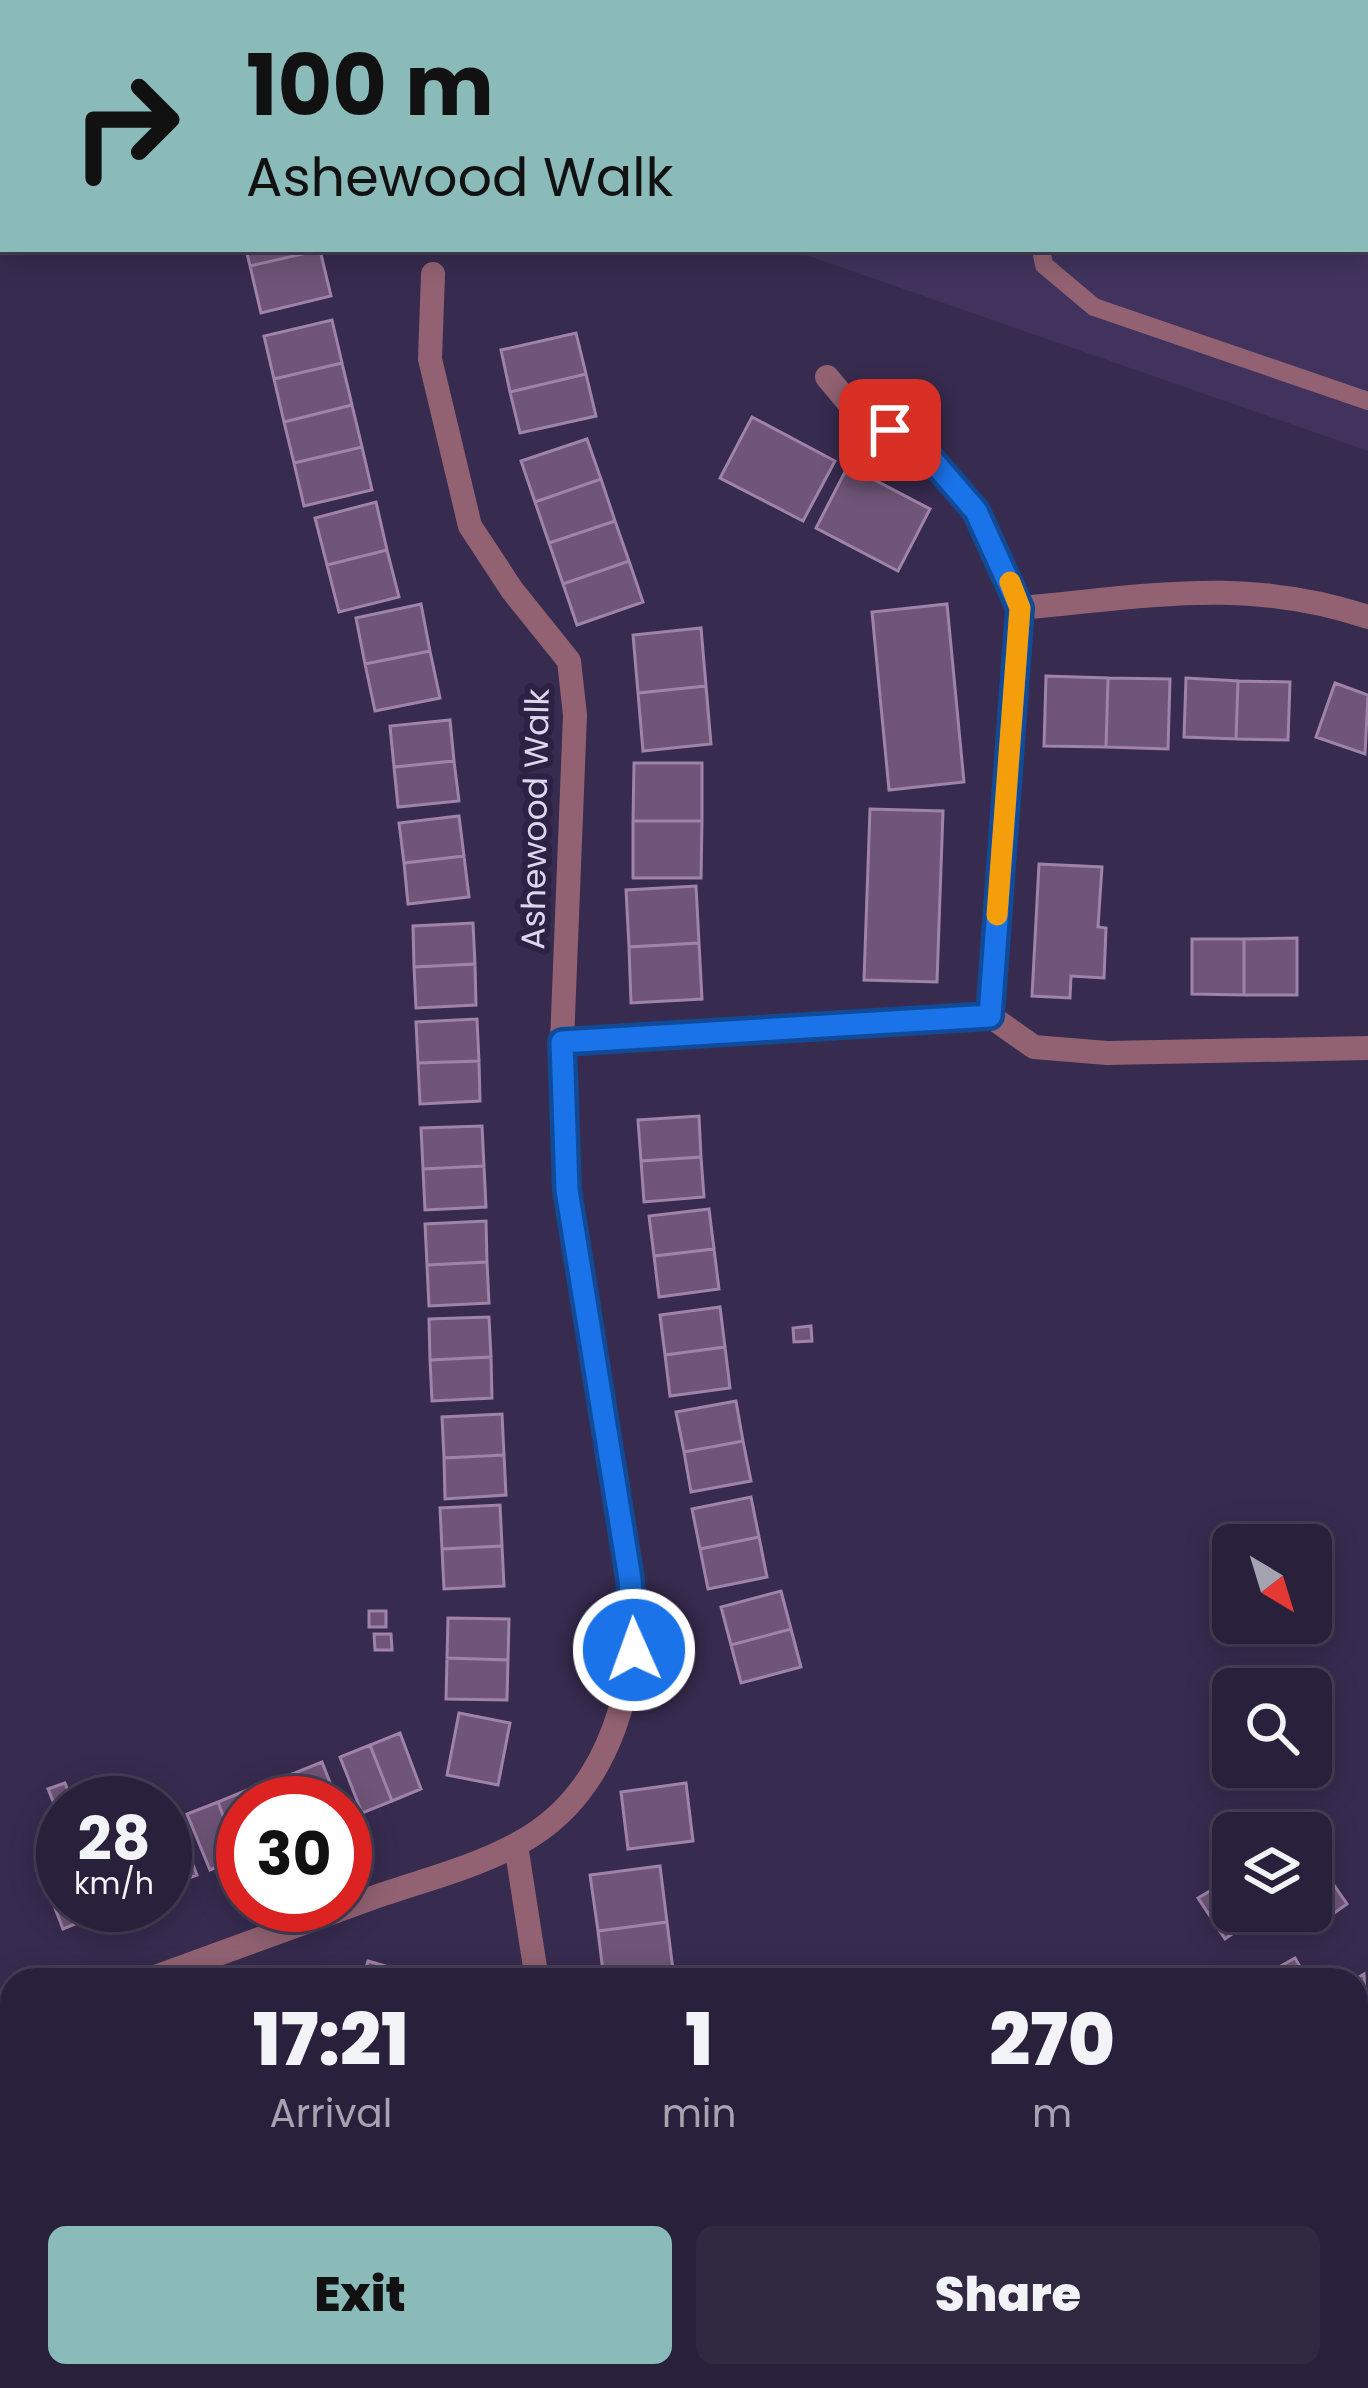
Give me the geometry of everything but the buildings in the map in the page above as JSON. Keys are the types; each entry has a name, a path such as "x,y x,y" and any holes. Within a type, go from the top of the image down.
{"street":[{"name":"Ashewood Walk","path":"180,1968 516,1845 576,1796 602,1754 631,1678 636,1621 567,1190 562,1042 575,716 569,661 512,590 470,526 430,359 433,274"},
{"path":"827,377 859,415 920,446 976,511 1020,608 990,1016"},
{"path":"1020,608 1186,590 1272,592 1368,617"},
{"path":"562,1042 990,1016 1034,1047 1107,1053 1368,1048"},
{"path":"516,1845 535,1968"}],"lane":[{"path":"1042,252 1044,265 1094,307 1368,401"}],"shaded area":[{"path":"798,252 1368,252 1368,451"}],"slow traffic":[{"path":"997,915 1020,608 1010,582"}],"route":[{"path":"634,1650 636,1621 630,1579 585,1324 567,1190 562,1042 990,1016 1020,608 1002,559 976,511 920,446 890,430"}]}
